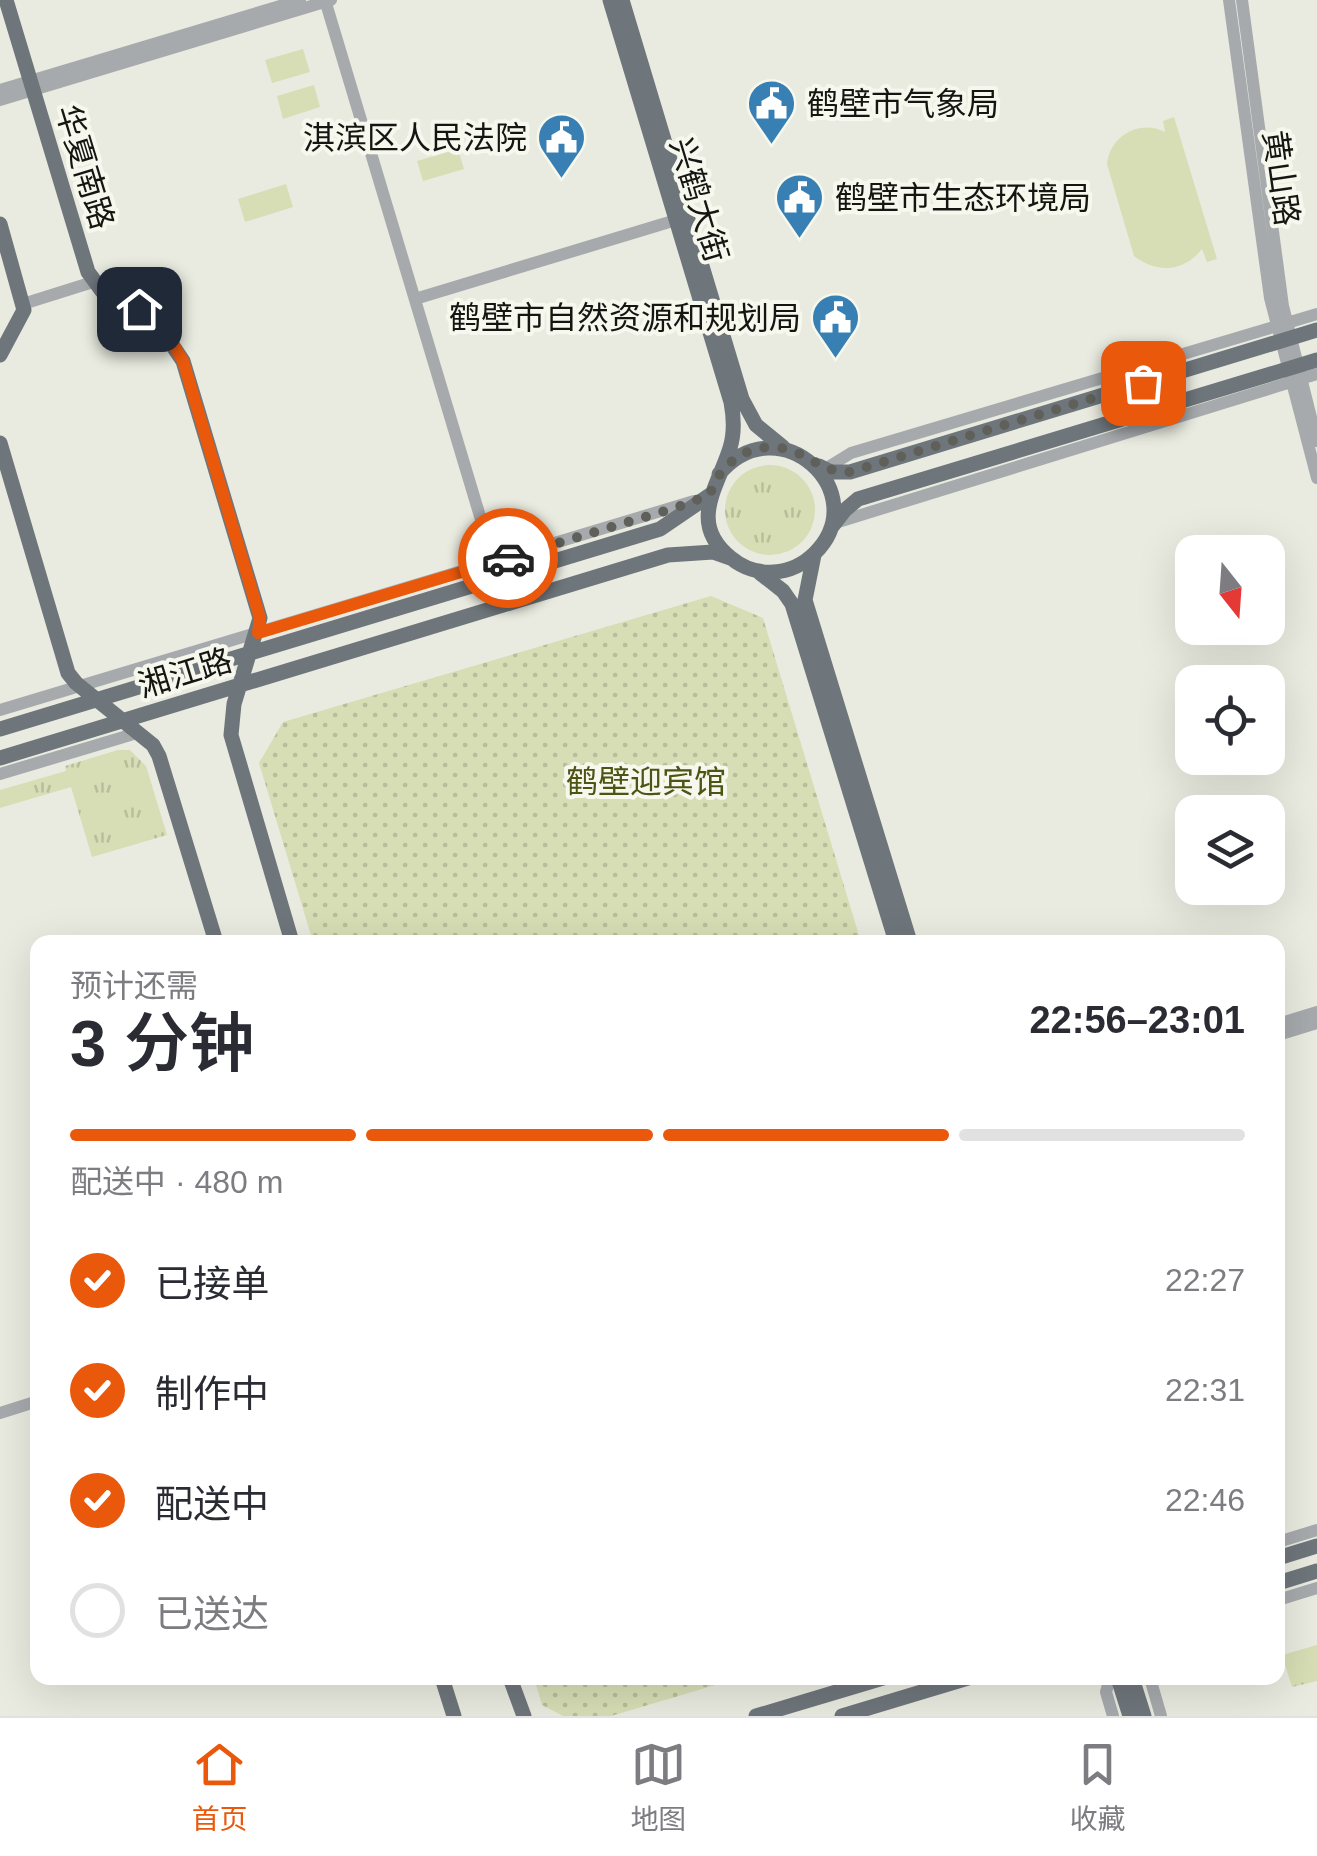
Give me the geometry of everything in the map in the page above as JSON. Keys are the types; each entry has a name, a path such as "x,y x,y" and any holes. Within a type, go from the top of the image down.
{"main road":[{"name":"华夏南路","path":"6,0 93,282"},
{"name":"兴鹤大街","path":"610,0 734,418 730,449 719,474"},
{"name":"兴鹤大街","path":"622,0 742,399 756,425 786,449"},
{"path":"0,224 23,304 18,324 0,355"},
{"path":"93,282 116,300 156,321 176,347 260,618 230,722 230,735 290,935"},
{"path":"894,935 792,604 783,591 756,570 732,559 719,546 711,528 710,495 719,474 732,460 749,451 768,448 786,449 818,466 850,472 1284,332 1317,330"},
{"path":"908,935 805,600 814,554 832,527 858,499 1294,374 1317,360"},
{"path":"0,444 68,673 152,744 159,756 214,935"},
{"path":"818,466 831,494 832,527"},
{"name":"湘江路","path":"0,729 660,529 710,495"},
{"name":"湘江路","path":"0,758 668,555 713,552 732,559"},
{"path":"756,570 792,568 814,554"},
{"path":"1285,1556 1317,1546"},
{"path":"1285,1582 1317,1572"},
{"path":"444,1685 454,1716"},
{"path":"513,1685 524,1716"},
{"path":"756,1716 860,1685"},
{"path":"842,1716 945,1685"},
{"path":"1120,1685 1130,1716"},
{"path":"1134,1685 1144,1716"}],"street":[{"path":"0,100 32,85 300,0"},
{"path":"0,90 32,85 327,0 494,562"},
{"name":"黄山路","path":"1230,0 1284,332 1317,478"},
{"name":"黄山路","path":"1242,0 1284,332"},
{"path":"415,299 676,220"},
{"path":"23,304 93,282"},
{"path":"1284,332 1317,314"},
{"path":"1294,374 1317,374"},
{"name":"黄山路","path":"1294,374 1317,441"},
{"path":"0,710 710,495"},
{"path":"0,774 137,732"},
{"path":"1285,1022 1317,1012"},
{"path":"1285,1034 1317,1024"},
{"path":"0,1412 30,1403"},
{"path":"0,1421 30,1412"},
{"path":"1285,1540 1317,1530"},
{"path":"1285,1598 1317,1588"},
{"path":"1108,1685 1106,1692 1114,1716"},
{"path":"1152,1685 1161,1716"}],"green space":[{"path":"303,49 310,72 272,83 265,60"},
{"path":"314,85 320,107 283,119 277,96"},
{"path":"1174,117 1217,259 1207,262 1202,249 1179,266 1161,268 1134,256 1107,164 1114,145 1127,133 1145,128 1165,132 1163,121"},
{"path":"458,149 464,169 423,181 417,161"},
{"path":"286,184 293,207 245,222 238,199"},
{"path":"770,465 787,468 802,478 812,493 812,527 802,542 787,552 770,555 753,552 738,542 728,527 725,510 728,493 738,478 753,468"},
{"name":"鹤壁迎宾馆","path":"711,596 763,618 859,935 311,935 259,763 283,722"},
{"path":"130,750 146,766 167,835 92,857 71,787 0,808 0,790 66,771 65,766"},
{"path":"1317,1645 1317,1681 1292,1687 1285,1654"},
{"path":"536,1685 715,1685 611,1716 563,1716 542,1705"}],"way so far":[{"path":"508,558 710,495 725,467 749,451 786,449 831,472 850,472 1143,383"}],"place":[{"name":"鹤壁市气象局","path":"772,146"},
{"name":"淇滨区人民法院","path":"562,180"},
{"name":"鹤壁市生态环境局","path":"800,240"},
{"name":"鹤壁市自然资源和规划局","path":"836,360"}],"route":[{"path":"139,309 166,332 183,361 260,618 258,633 508,558"}]}
